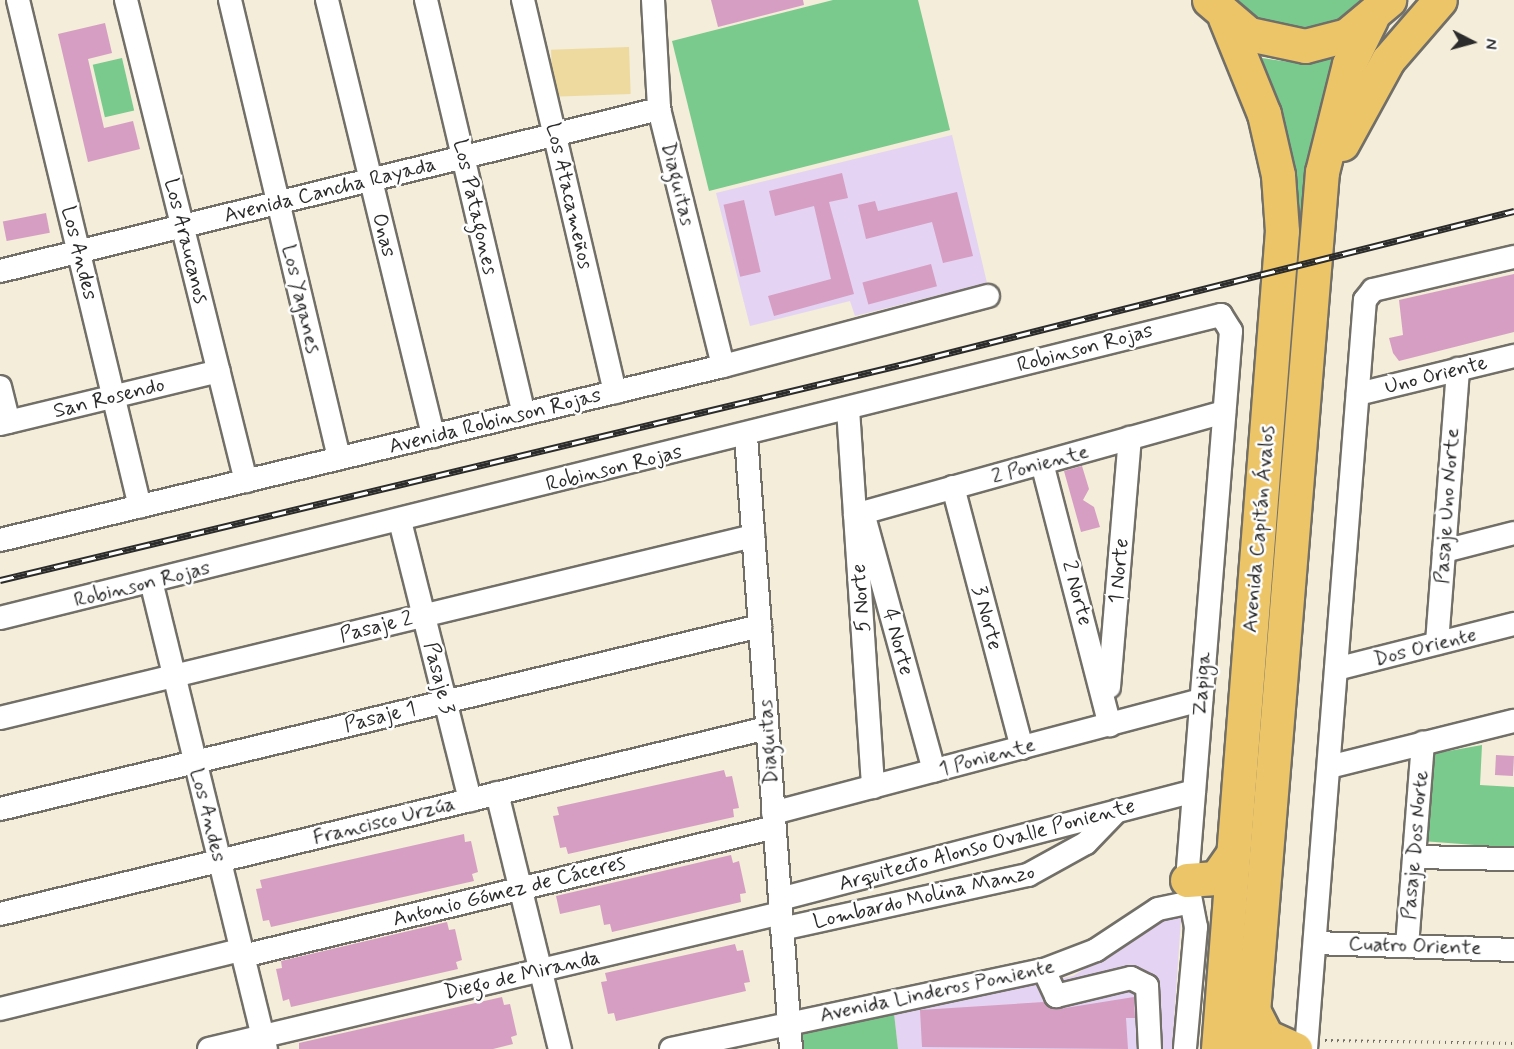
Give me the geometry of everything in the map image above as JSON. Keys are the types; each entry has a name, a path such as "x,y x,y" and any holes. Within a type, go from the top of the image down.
{"highway":[{"path":"1316,235 1335,161 1354,118 1388,60 1440,0"},
{"path":"1217,9 1263,40 1298,46 1334,41 1385,5"},
{"name":"Avenida Capitán Ávalos","path":"1250,1049 1316,235 1333,120 1349,64 1385,5"},
{"name":"Avenida Capitán Ávalos","path":"1217,9 1264,114 1278,175 1282,231 1219,1035"},
{"path":"1188,891 1216,878 1233,854"},
{"path":"1254,1012 1266,1036 1295,1049"},
{"path":"1219,1035 1242,1049"}],"street":[{"name":"Los Andes","path":"18,0 140,507"},
{"name":"Los Araucanos","path":"126,0 246,481"},
{"name":"Los Yaganes","path":"230,0 339,458"},
{"name":"Onas","path":"327,0 433,436"},
{"name":"Los Patagones","path":"426,0 524,414"},
{"name":"Los Atacameños","path":"523,0 615,392"},
{"name":"Diaguitas","path":"653,0 659,109 723,366"},
{"name":"Avenida Cancha Rayada","path":"0,271 659,109"},
{"path":"1306,1049 1365,300 1373,290 1514,257"},
{"name":"Avenida Robinson Rojas","path":"0,540 723,366 988,296"},
{"name":"Robinson Rojas","path":"0,618 746,436 1214,314 1226,319"},
{"name":"Zapiga","path":"1185,1049 1196,927 1188,891 1231,331 1226,319"},
{"name":"Uno Oriente","path":"1358,394 1514,356"},
{"name":"Pasaje Uno Norte","path":"1437,644 1458,369"},
{"name":"San Rosendo","path":"4,423 219,371"},
{"path":"0,387 4,423"},
{"name":"5 Norte","path":"848,409 859,514 873,787"},
{"name":"2 Poniente","path":"859,514 1224,412"},
{"name":"Diaguitas","path":"746,436 791,1049"},
{"name":"1 Norte","path":"1109,714 1130,438"},
{"name":"2 Norte","path":"1042,463 1109,714"},
{"name":"3 Norte","path":"953,487 1022,748"},
{"name":"4 Norte","path":"859,514 934,771"},
{"name":"Pasaje 3","path":"400,520 470,800"},
{"path":"1444,551 1514,533"},
{"name":"Pasaje 2","path":"0,718 753,536"},
{"name":"Los Andes","path":"151,581 264,1043"},
{"name":"Dos Oriente","path":"1336,669 1514,624"},
{"name":"Pasaje 1","path":"0,809 760,626"},
{"name":"1 Poniente","path":"774,820 873,787 1022,748 1109,714 1201,700"},
{"path":"1329,767 1514,721"},
{"name":"Francisco Urzúa","path":"0,914 767,728"},
{"name":"Pasaje Dos Norte","path":"1407,946 1423,743"},
{"name":"Arquitecto Alonso Ovalle Poniente","path":"781,914 1117,811 1194,791"},
{"path":"497,793 560,1049"},
{"name":"Lombardo Molina Manzo","path":"781,914 1028,875 1086,843 1117,811"},
{"name":"Antonio Gómez de Cáceres","path":"242,953 520,889 774,820"},
{"path":"1414,857 1514,859"},
{"name":"Avenida Linderos Poniente","path":"671,1049 1044,970 1096,950 1188,891"},
{"name":"Diego de Miranda","path":"264,1043 541,971 781,914"},
{"name":"Cuatro Oriente","path":"1315,943 1514,950"},
{"path":"0,1009 242,953"},
{"path":"1044,970 1056,996 1131,978 1147,986 1150,1049"},
{"path":"209,1049 264,1043"}],"shaded area":[{"path":"952,135 987,283 855,316 850,301 750,326 716,193"},
{"path":"1174,914 1181,919 1172,1049 898,1049 894,1013 1073,976"}],"green space":[{"path":"833,0 918,0 950,130 709,191 672,41"},
{"path":"1228,0 1368,0 1348,17 1311,30 1261,23"},
{"path":"1340,57 1304,245 1296,245 1280,116 1262,58 1304,64"},
{"path":"122,58 134,111 105,117 93,65"},
{"path":"1482,745 1480,785 1514,787 1514,848 1422,841 1432,754"},
{"path":"894,1013 898,1049 799,1049 797,1031"}],"sand":[{"path":"629,47 631,94 553,97 551,50"}],"building":[{"path":"711,0 803,0 804,5 718,27"},
{"path":"105,23 112,53 88,59 104,128 133,121 140,149 88,162 58,34"},
{"path":"842,173 848,198 829,202 854,294 774,316 768,296 831,279 814,206 775,216 769,191"},
{"path":"957,192 973,256 943,263 932,222 866,239 858,205 875,201 878,211"},
{"path":"744,200 761,272 740,277 724,205"},
{"path":"46,213 50,233 7,241 3,221"},
{"path":"931,264 937,286 868,305 862,282"},
{"path":"1514,274 1514,332 1399,361 1393,353 1389,338 1403,335 1399,300"},
{"path":"1082,466 1089,489 1083,500 1094,507 1100,527 1081,532 1064,471"},
{"path":"1496,755 1514,756 1513,776 1495,775"},
{"path":"724,770 726,777 732,776 739,808 733,809 734,817 568,854 566,847 560,848 553,816 559,815 557,807"},
{"path":"464,834 465,842 471,841 478,872 472,874 474,881 271,927 269,920 263,921 256,889 262,888 260,880"},
{"path":"731,855 733,863 739,861 746,893 740,894 741,902 612,932 610,924 604,925 600,905 560,914 556,896"},
{"path":"447,922 449,930 455,929 462,960 456,962 458,969 291,1007 289,999 283,1001 276,969 282,968 281,961"},
{"path":"735,944 737,951 743,950 750,982 744,983 746,991 616,1021 614,1013 608,1014 601,982 607,981 605,973"},
{"path":"502,997 504,1005 510,1004 517,1035 511,1037 513,1044 493,1049 299,1049 299,1043"},
{"path":"1134,997 1135,1018 1126,1018 1128,1049 922,1047 920,1010 1044,1002 1059,1009"}],"railway":[{"path":"0,580 908,363 1514,211"}]}
